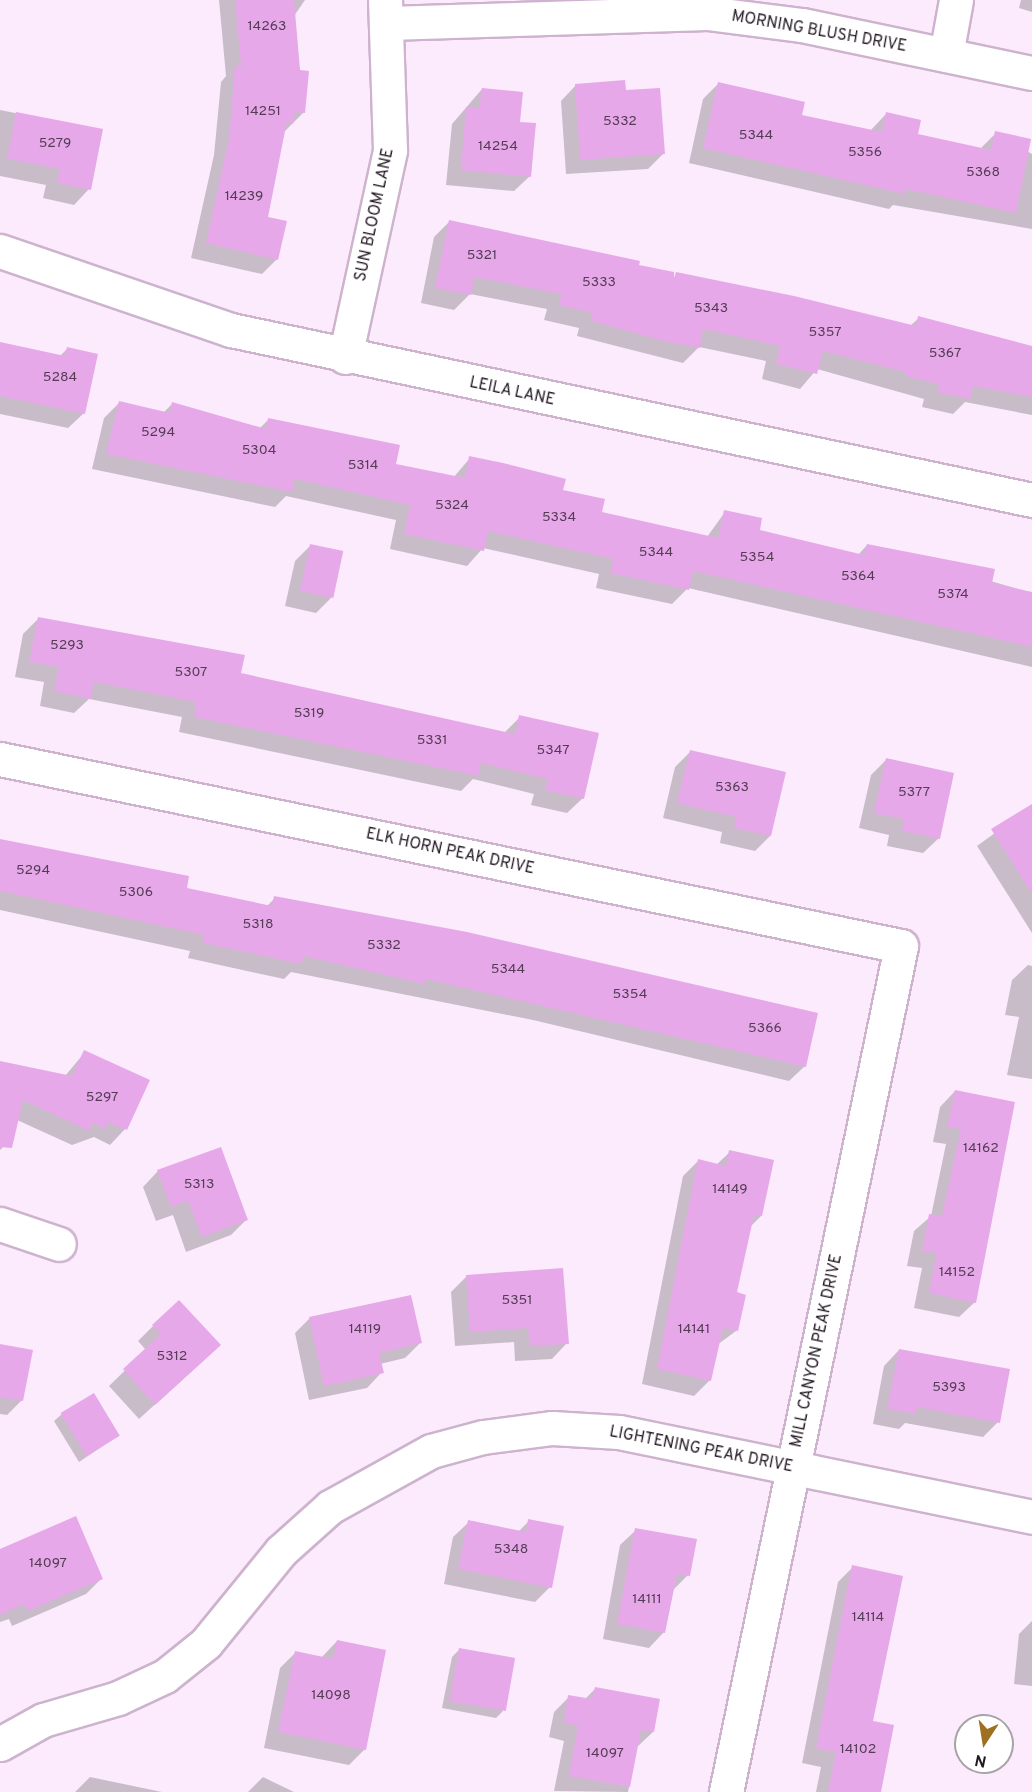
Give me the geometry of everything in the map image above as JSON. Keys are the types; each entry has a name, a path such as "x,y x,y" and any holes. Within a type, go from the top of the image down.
{"street":[{"path":"946,55 956,0"},
{"name":"MORNING BLUSH DRIVE","path":"387,12 707,13 802,25 1032,73"},
{"name":"SUN BLOOM LANE","path":"345,357 390,150 387,12"},
{"name":"LEILA LANE","path":"0,251 231,330 345,357 1032,500"},
{"name":"ELK HORN PEAK DRIVE","path":"0,759 901,946"},
{"name":"MILL CANYON PEAK DRIVE","path":"726,1792 901,946"},
{"path":"0,1224 59,1244"},
{"name":"LIGHTENING PEAK DRIVE","path":"0,1744 43,1720 118,1698 165,1676 206,1643 281,1551 330,1508 431,1451 483,1437 552,1428 619,1432 1032,1517"}],"building":[{"path":"235,0 294,0 300,70 309,71 305,113 295,112 293,124 287,121 268,217 287,221 278,260 206,243 229,139 235,65 241,65"},
{"path":"625,80 626,90 660,88 665,154 580,160 575,84"},
{"path":"718,82 805,102 802,115 882,132 886,112 921,120 918,134 991,150 995,131 1031,139 1016,213 906,189 905,194 703,148"},
{"path":"482,88 523,92 520,122 536,123 531,177 461,170 466,107 479,108"},
{"path":"16,112 103,129 91,190 57,183 60,169 7,159"},
{"path":"449,220 640,261 639,265 674,272 674,278 676,272 794,296 916,326 918,316 1032,346 1032,397 973,386 970,399 937,392 939,384 905,376 906,372 823,351 817,374 776,364 780,346 703,329 700,348 664,341 591,321 593,313 559,305 561,294 474,277 471,295 435,288"},
{"path":"0,342 65,356 67,347 98,354 85,414 0,396"},
{"path":"119,401 170,413 172,402 266,429 268,418 400,445 396,464 465,478 469,456 503,463 566,479 563,490 605,499 602,512 718,538 724,510 762,518 760,530 864,555 867,544 995,569 992,583 1032,592 1032,647 693,571 689,590 610,573 613,559 488,531 484,551 404,534 410,505 295,479 292,492 106,454"},
{"path":"310,544 343,551 333,598 300,591"},
{"path":"38,617 245,655 241,673 515,734 519,715 599,733 584,799 545,790 548,779 481,763 478,776 194,717 196,702 94,682 91,699 54,691 59,667 29,662"},
{"path":"690,750 786,772 771,836 734,828 736,817 677,803"},
{"path":"886,758 954,773 940,839 902,831 904,819 874,813"},
{"path":"1032,804 1032,894 991,829"},
{"path":"0,839 189,876 187,888 272,906 274,896 467,932 818,1013 806,1067 426,979 425,984 303,956 301,964 203,943 204,935 0,891"},
{"path":"84,1050 150,1080 127,1130 108,1122 105,1129 93,1123 89,1131 23,1100 12,1148 0,1147 0,1061 72,1076"},
{"path":"955,1090 1015,1102 976,1303 929,1293 937,1253 922,1251 929,1214 942,1216 961,1129 947,1127"},
{"path":"221,1147 248,1220 202,1237 188,1201 171,1207 157,1170"},
{"path":"729,1150 774,1160 762,1216 754,1215 737,1292 746,1295 738,1331 723,1328 711,1381 657,1369 698,1159 726,1166"},
{"path":"563,1268 569,1344 530,1346 528,1328 470,1332 466,1275"},
{"path":"411,1295 422,1343 379,1353 384,1373 324,1386 309,1317"},
{"path":"179,1300 221,1345 155,1405 123,1369 161,1334 152,1325"},
{"path":"0,1344 33,1350 23,1401 0,1397"},
{"path":"899,1349 1010,1369 1000,1423 917,1407 916,1414 887,1409"},
{"path":"94,1393 120,1436 86,1456 61,1413"},
{"path":"76,1516 103,1579 28,1611 24,1604 0,1615 0,1549"},
{"path":"528,1519 564,1526 552,1588 458,1569 468,1520 526,1532"},
{"path":"635,1528 697,1539 690,1576 677,1574 665,1633 617,1624"},
{"path":"852,1565 903,1576 873,1721 894,1725 881,1792 828,1792 836,1752 816,1748"},
{"path":"337,1640 386,1650 366,1750 278,1732 295,1651 333,1659"},
{"path":"459,1648 515,1658 506,1711 450,1701"},
{"path":"595,1687 660,1699 654,1732 641,1730 630,1787 569,1776 578,1726 564,1722 568,1695 592,1699"}]}
